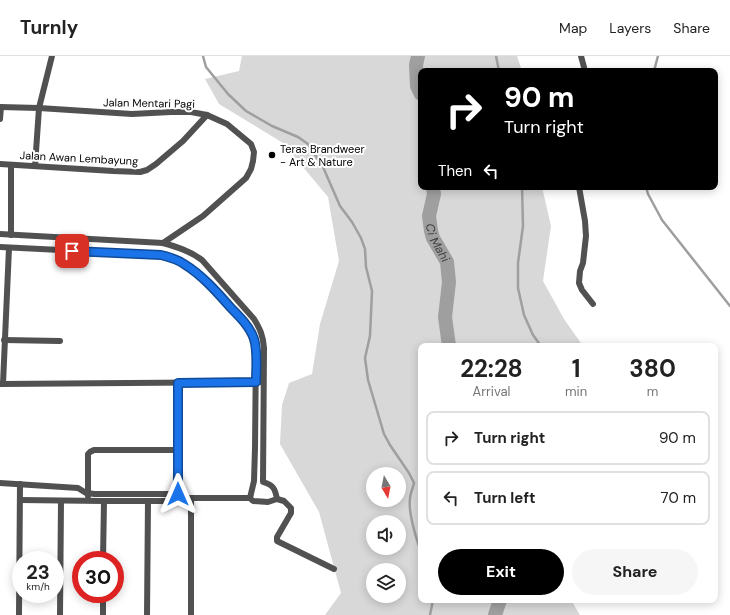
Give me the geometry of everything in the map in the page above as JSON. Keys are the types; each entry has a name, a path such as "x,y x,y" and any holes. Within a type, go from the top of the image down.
{"street":[{"path":"35,166 39,108 52,56"},
{"path":"581,56 584,68"},
{"path":"0,107 0,119"},
{"name":"Jalan Mentari Pagi","path":"0,107 132,114 191,112 207,115 226,124 243,137 251,144 254,152 251,169 246,178 203,216 163,243"},
{"name":"Jalan Awan Lembayung","path":"0,164 140,172 147,170 156,164 183,141 207,115"},
{"path":"11,165 11,235 5,241 10,248 1,384 264,382"},
{"path":"580,190 586,236 579,283 582,290 593,304"},
{"path":"0,234 163,243 184,249 195,254 202,260 254,319 263,337 263,482"},
{"path":"10,248 16,243 16,239 11,235"},
{"path":"0,248 161,255 183,263 218,293 244,321 251,331 256,347 254,482 250,498"},
{"path":"251,331 259,328"},
{"path":"4,340 60,341"},
{"path":"178,383 178,494"},
{"path":"256,422 263,422"},
{"path":"88,501 88,454 90,452 94,450 178,450"},
{"path":"254,482 270,484 276,491 277,499"},
{"path":"0,483 78,488 88,493 95,494 178,494 189,498"},
{"path":"19,615 20,484"},
{"path":"189,498 191,615"},
{"path":"20,500 104,502 177,501 189,498 250,498 253,501 268,502 277,499 284,501 291,508 291,513 277,537 277,541 334,569"},
{"path":"60,501 60,615"},
{"path":"147,615 148,501"},
{"path":"103,551 104,502"},
{"path":"103,603 103,615"}],"shaded area":[{"path":"242,56 517,56 521,68 418,68 418,190 543,190 551,226 543,281 564,319 581,343 418,343 418,603 573,603 580,615 325,615 341,593 319,512 280,444 282,405 289,383 312,374 320,324 339,261 328,197 283,143 219,104 205,79 239,71"}],"waterway":[{"path":"203,56 206,67 228,94 246,111 272,126 298,137 308,144 323,167 340,206 352,222 361,238 365,249 366,267 372,291 370,336 365,358 368,380 384,434 414,483 410,497 410,510 418,542"},
{"name":"Ci Mahi","path":"418,56 416,65 418,88"},
{"path":"496,56 498,68"},
{"path":"655,68 658,56"},
{"name":"Ci Mahi","path":"433,190 434,194 429,216 433,238 447,262 449,282 445,317 449,343"},
{"path":"522,190 523,226 518,263 518,288 524,315 533,335 539,343"},
{"path":"647,190 662,220 730,306"},
{"path":"430,615 432,603"},
{"name":"Ci Mahi","path":"495,615 499,603"}],"place":[{"name":"Teras Brandweer - Art & Nature","path":"272,155"}],"route":[{"path":"72,251 161,255 175,259 194,271 218,293 244,321 251,331 256,347 256,382 178,383 178,494"}]}
